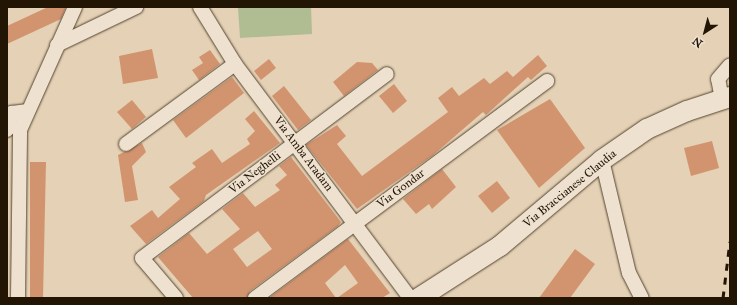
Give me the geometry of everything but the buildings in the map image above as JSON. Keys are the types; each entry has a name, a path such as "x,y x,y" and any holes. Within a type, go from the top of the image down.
{"street":[{"path":"18,298 20,130 75,7"},
{"path":"58,45 136,7"},
{"name":"Via Amba Aradam","path":"200,7 235,64 356,223 410,298"},
{"path":"126,144 235,64"},
{"path":"726,98 718,79 730,65"},
{"name":"Via Neghelli","path":"176,298 142,258 387,74"},
{"name":"Via Gondar","path":"255,298 547,81"},
{"name":"Via Braccianese Claudia","path":"419,298 500,246 602,160 647,129 726,98"},
{"path":"7,130 12,113 28,112"},
{"path":"602,160 629,273 642,298"}],"green space":[{"path":"238,7 311,7 312,34 240,38"}],"railway":[{"path":"723,298 730,241"}]}
